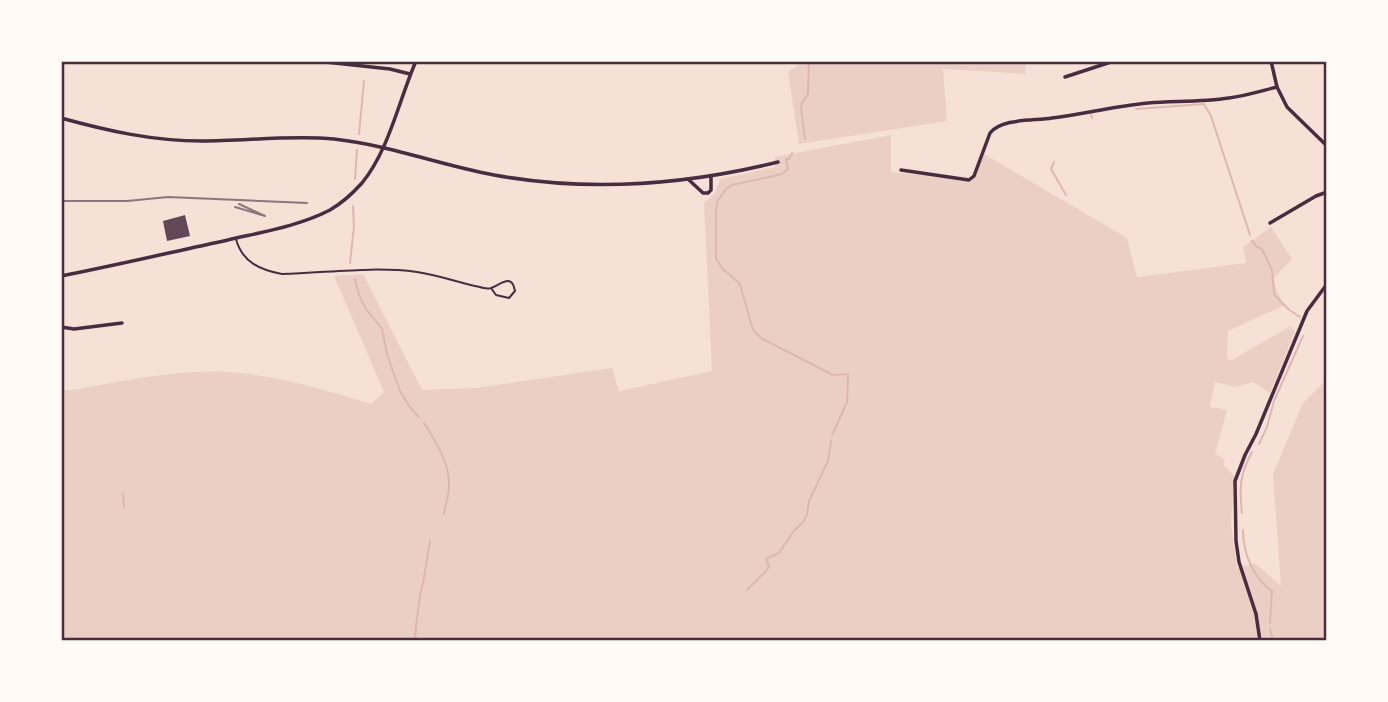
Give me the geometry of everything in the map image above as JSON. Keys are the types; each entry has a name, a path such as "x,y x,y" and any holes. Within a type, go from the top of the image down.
{"street":[{"path":"241,62 250,61"},
{"path":"316,61 390,69 410,74"},
{"path":"61,276 301,222 331,209 351,195 371,171 416,61"},
{"path":"1065,77 1114,61"},
{"path":"1271,61 1276,85 1287,107 1327,146"},
{"path":"901,170 968,180 974,176 990,133 1003,124 1136,104 1226,99 1276,85"},
{"path":"61,118 125,134 174,140 298,137 353,141 491,174 579,184 688,179 778,162"},
{"path":"688,179 703,193 708,193 711,190 711,176"},
{"path":"1270,223 1327,192"},
{"path":"1260,641 1258,625 1239,562 1235,481 1307,311 1327,284"},
{"path":"61,327 74,330 122,323"}],"lane":[{"path":"236,238 244,256 260,269 271,272 282,274 398,270 441,276 482,288 491,288 506,281 512,282 515,291 509,298 496,295 491,288"}],"shaded area":[{"path":"804,61 1017,61 1025,62 1026,74 943,69 947,121 799,144 788,72"},
{"path":"891,135 891,172 972,181 984,154 1127,238 1137,277 1246,263 1243,247 1271,227 1292,259 1273,279 1283,306 1228,331 1227,357 1230,361 1291,326 1295,332 1270,393 1253,382 1235,387 1215,382 1210,407 1227,410 1215,454 1225,460 1223,464 1234,476 1231,523 1237,568 1255,563 1281,586 1273,474 1303,403 1327,379 1327,641 61,641 61,390 170,374 228,372 282,380 371,404 384,392 334,276 363,274 422,390 476,388 612,368 619,391 712,371 704,203 715,193 720,179 775,167 775,157"}],"building":[{"path":"185,215 190,236 167,241 163,221"}],"waterway":[{"path":"805,139 801,108 808,94 809,61"},
{"path":"359,134 364,81"},
{"path":"1136,109 1204,104 1211,116 1250,235"},
{"path":"355,179 357,150"},
{"path":"792,153 789,159 786,159 788,169 782,174 732,185 726,189 717,202 716,259 740,284 751,324 761,338 833,375 848,374 847,402 832,435"},
{"path":"1054,162 1051,169 1066,195"},
{"path":"350,263 354,227 353,206"},
{"path":"1252,241 1262,249 1272,270 1274,294 1300,317"},
{"path":"355,279 366,309 382,329 387,354 400,391 419,417"},
{"path":"1259,444 1274,401 1303,336"},
{"path":"424,423 441,453 449,477 444,514"},
{"path":"747,590 767,570 769,566 766,559 779,553 804,521 809,501 828,461 831,441"},
{"path":"1242,513 1241,481 1252,452"},
{"path":"123,494 124,507"},
{"path":"1243,530 1250,564 1259,579 1272,591 1270,623"},
{"path":"415,641 430,541"},
{"path":"1270,629 1273,641"}],"railway":[{"path":"61,201 127,201 168,197 307,203"},
{"path":"235,207 265,216 239,204"}]}
